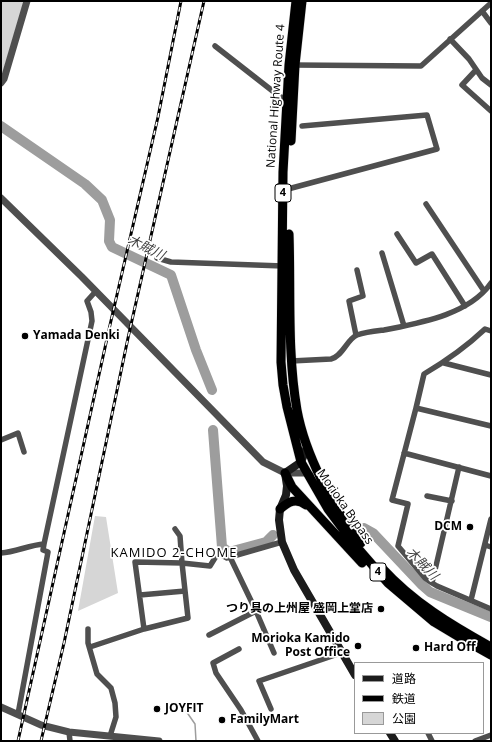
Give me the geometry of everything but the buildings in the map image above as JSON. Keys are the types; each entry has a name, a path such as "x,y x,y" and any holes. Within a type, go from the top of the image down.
{"highway":[{"name":"National Highway Route 4","path":"292,372 288,189 292,65 296,1"},
{"name":"National Highway Route 4","path":"283,385 281,362 283,172 287,100 302,1"},
{"name":"Morioka Bypass","path":"292,372 298,411 307,447 324,483 357,538 398,586 442,619 489,651"},
{"name":"Morioka Bypass","path":"283,385 287,408 301,462 328,509 355,545 388,584 434,622 489,651"},
{"path":"286,473 292,487 390,593 435,629 489,651"},
{"path":"280,510 288,503 298,501 302,502 317,513"}],"main road":[{"path":"307,447 301,462 286,473 286,495 280,510 279,520 282,542 294,570 354,673"}],"street":[{"path":"1,83 27,1"},
{"path":"292,65 421,66 491,3"},
{"path":"482,11 491,23"},
{"path":"450,39 469,58 482,78 491,85"},
{"path":"215,46 279,96 287,100"},
{"path":"476,70 462,85 491,111"},
{"path":"288,189 438,149 427,115 302,126"},
{"path":"1,198 96,291 263,462 286,473 306,473 324,483"},
{"path":"426,204 484,291"},
{"path":"397,234 416,263 432,254 465,306"},
{"path":"382,253 404,326"},
{"path":"156,258 171,262 283,266"},
{"path":"356,335 349,301 363,296 357,270"},
{"path":"292,360 336,358 356,335 404,326 442,315 465,306 491,284"},
{"path":"18,714 48,552 43,550 44,544 92,321 91,312 86,301 96,291"},
{"path":"491,331 485,329 444,363 424,374 392,500 408,504 398,546 425,578 432,583 491,609"},
{"path":"444,363 491,375"},
{"path":"416,408 491,426"},
{"path":"1,440 18,433 24,452"},
{"path":"404,453 491,476"},
{"path":"432,583 459,467"},
{"path":"427,496 452,501"},
{"path":"471,600 488,546 491,519"},
{"path":"90,647 144,629 188,618 180,536 175,529"},
{"path":"144,629 135,562 182,563 210,566 218,553 227,558 282,542"},
{"path":"1,553 16,551 33,545 44,544"},
{"path":"230,557 274,653"},
{"path":"140,595 185,591"},
{"path":"209,635 256,611"},
{"path":"88,629 87,635 98,674 111,688 115,703 116,717 110,736"},
{"path":"239,649 213,663 216,673 241,710 258,741"},
{"path":"271,709 259,681 341,653"},
{"path":"1,707 45,726 69,732 159,741"},
{"path":"69,732 70,741"},
{"path":"474,741 491,734"}],"green space":[{"path":"1,1 24,1 1,78"},
{"path":"95,516 106,517 118,593 78,611"}],"waterway":[{"name":"木賊川","path":"1,126 85,184 102,200 110,220 109,241 112,247 171,275 196,350 212,390"},
{"name":"木賊川","path":"213,430 222,547 229,552 266,542 273,535"},
{"name":"木賊川","path":"364,528 373,533 430,592 491,617"},
{"path":"186,711 195,724 196,741"}],"railway":[{"path":"18,741 110,325 158,117 181,1"},
{"path":"41,741 64,643 128,338 204,1"}],"place":[{"name":"Yamada Denki","path":"25,336"},
{"name":"DCM","path":"470,527"},
{"name":"つり具の上州屋 盛岡上堂店","path":"381,609"},
{"name":"Morioka Kamido Post Office","path":"358,646"},
{"name":"Hard Off","path":"416,648"},
{"name":"JOYFIT","path":"157,709"},
{"name":"FamilyMart","path":"222,720"}],"district":[{"name":"KAMIDO 2-CHOME","path":"174,553"}]}
